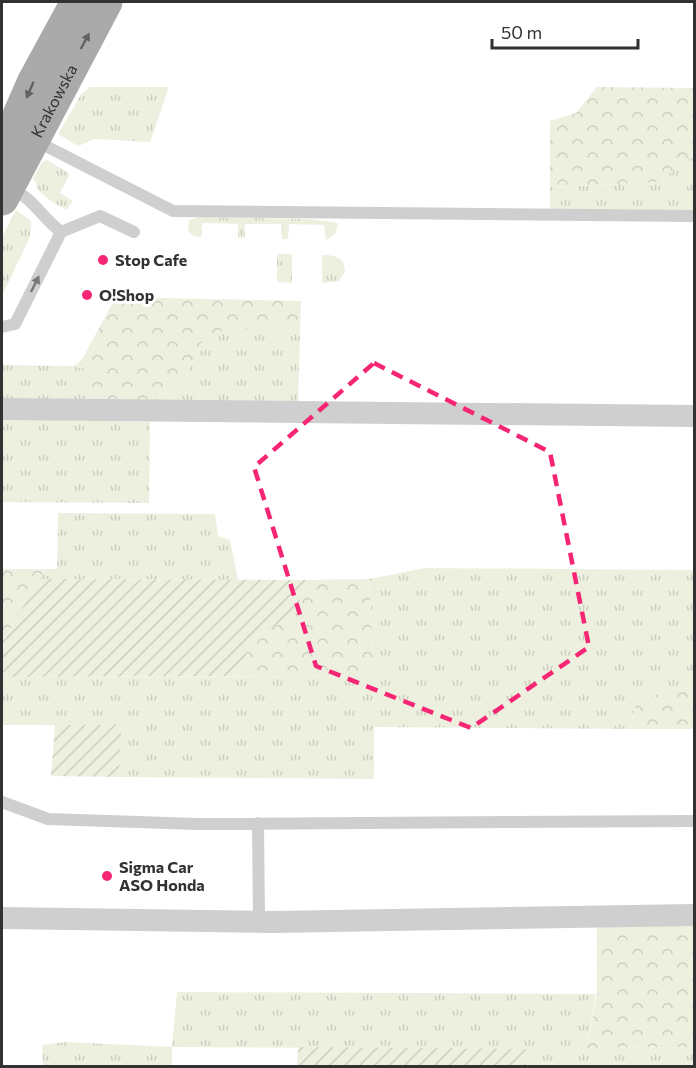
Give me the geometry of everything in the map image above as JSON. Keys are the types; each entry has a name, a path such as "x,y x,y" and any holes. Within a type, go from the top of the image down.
{"main road":[{"name":"Krakowska","path":"2,154 33,83 77,2"},
{"name":"Krakowska","path":"4,192 106,2"}],"street":[{"path":"2,409 694,416"},
{"path":"2,918 259,921 694,915"}],"lane":[{"path":"33,140 173,211 694,216"},
{"path":"4,192 26,195 48,222 61,232"},
{"path":"2,327 15,324 61,232 100,216 134,231"},
{"path":"2,802 48,819 258,823 694,821"},
{"path":"258,823 259,921"}],"highlighted area":[{"path":"374,363 550,452 589,647 471,728 316,666 254,467"}],"green space":[{"path":"90,87 169,87 150,142 95,139 78,146 58,134 82,93"},
{"path":"597,87 694,88 694,157 678,163 662,182 550,187 550,121 576,113"},
{"path":"694,157 694,213 550,211 550,187 662,182 678,163"},
{"path":"47,160 70,174 60,193 73,201 67,210 49,200 36,188 37,184 33,179 42,162"},
{"path":"16,210 31,221 30,237 2,296 2,237"},
{"path":"197,217 310,219 338,223 336,233 326,240 324,225 289,224 288,239 282,239 281,224 245,224 245,238 238,238 238,224 202,223 201,238 192,235 188,230 189,221"},
{"path":"277,254 292,254 292,283 277,282"},
{"path":"322,255 335,256 345,266 345,271 339,281 322,283"},
{"path":"116,297 301,301 300,334 275,326 219,331 203,340 180,388 142,404 96,404 90,384 90,370 73,366 81,361"},
{"path":"275,326 300,334 298,407 142,404 180,388 203,339 219,331"},
{"path":"2,365 73,366 90,370 90,384 96,404 2,402"},
{"path":"2,418 150,422 149,503 2,502"},
{"path":"58,513 215,514 218,536 230,540 238,580 39,579 45,569 57,569"},
{"path":"425,568 694,570 694,688 669,689 636,704 630,729 374,727 374,779 119,777 122,725 2,725 2,677 374,676 369,579"},
{"path":"2,569 45,569 2,643"},
{"path":"39,579 307,580 295,614 252,640 238,676 2,677 2,643"},
{"path":"369,579 374,676 238,676 252,640 295,614 307,580"},
{"path":"694,688 694,729 630,729 636,704 669,689"},
{"path":"55,725 122,725 119,777 51,776"},
{"path":"597,924 694,925 694,1047 587,1048 597,994"},
{"path":"177,992 596,994 587,1048 694,1047 694,1066 526,1066 525,1049 172,1047"},
{"path":"65,1042 172,1047 172,1066 43,1066 42,1045"},
{"path":"298,1047 526,1049 526,1066 297,1066"}],"place":[{"name":"Stop Cafe","path":"103,260"},
{"name":"O!Shop","path":"87,295"},
{"name":"Sigma Car ASO Honda","path":"107,876"}]}
